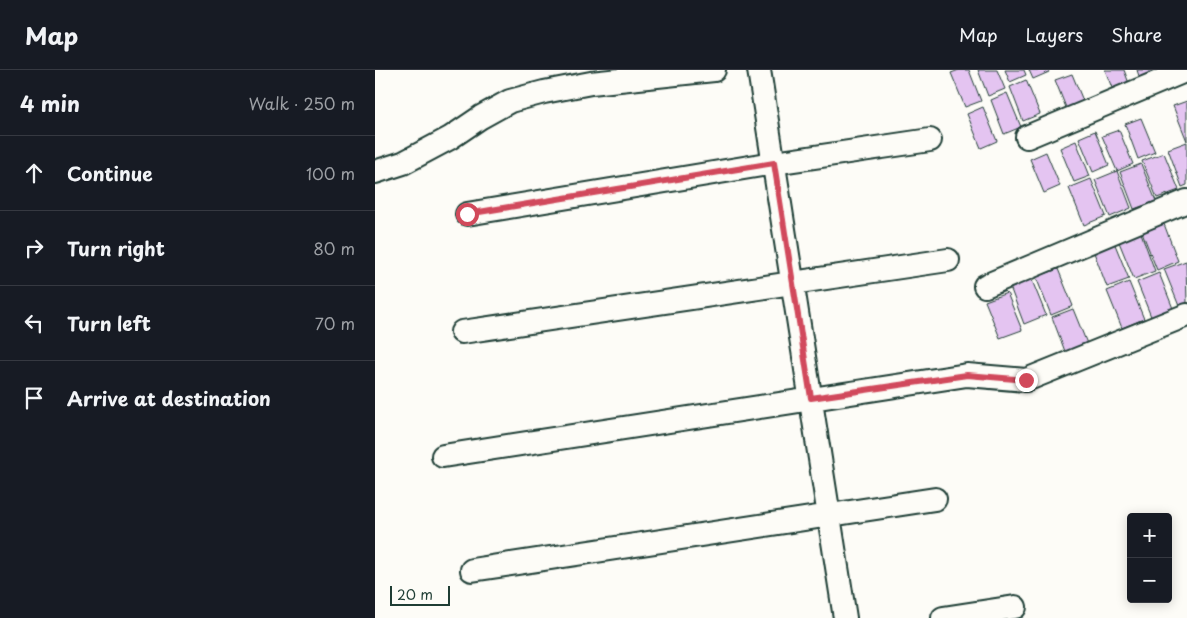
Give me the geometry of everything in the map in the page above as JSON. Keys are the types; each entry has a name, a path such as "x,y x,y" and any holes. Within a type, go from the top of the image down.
{"street":[{"path":"375,172 403,162 450,138 481,117 510,101 591,83 700,73 714,70"},
{"path":"759,70 845,618"},
{"path":"1027,137 1187,70"},
{"path":"467,214 774,163 930,140"},
{"path":"985,286 1187,201"},
{"path":"462,332 948,260"},
{"path":"443,456 967,375 1026,380 1187,316"},
{"path":"473,570 935,499"},
{"path":"943,618 1015,607"}],"building":[{"path":"959,70 969,70 981,101 965,107 951,73"},
{"path":"978,70 997,70 1005,89 988,96"},
{"path":"1005,70 1024,70 1026,75 1010,82"},
{"path":"1029,70 1048,70 1049,72 1033,79"},
{"path":"1105,70 1124,70 1130,86 1114,93"},
{"path":"1137,70 1155,70 1157,73 1140,79"},
{"path":"1072,74 1086,108 1069,115 1055,80"},
{"path":"1026,80 1040,114 1023,121 1010,87"},
{"path":"1007,93 1021,127 1004,134 991,100"},
{"path":"1187,101 1187,141 1173,106"},
{"path":"983,107 997,141 981,148 967,114"},
{"path":"1141,118 1155,152 1138,159 1125,124"},
{"path":"1119,130 1133,164 1117,171 1102,136"},
{"path":"1095,131 1109,165 1093,172 1079,138"},
{"path":"1076,141 1090,176 1074,182 1060,148"},
{"path":"1187,142 1187,185 1182,187 1168,149"},
{"path":"1046,152 1060,186 1044,193 1030,159"},
{"path":"1164,153 1179,190 1157,198 1142,161"},
{"path":"1141,164 1156,201 1134,209 1120,172"},
{"path":"1117,171 1131,208 1110,217 1095,180"},
{"path":"1091,179 1106,216 1084,225 1069,188"},
{"path":"1164,224 1178,261 1157,270 1142,232"},
{"path":"1141,233 1155,271 1134,279 1119,242"},
{"path":"1114,242 1129,279 1107,287 1093,250"},
{"path":"1186,261 1187,303 1179,306 1164,269"},
{"path":"1058,269 1073,306 1051,315 1036,277"},
{"path":"1159,273 1174,311 1152,319 1137,282"},
{"path":"1031,278 1046,315 1024,324 1010,287"},
{"path":"1129,282 1144,319 1122,328 1107,291"},
{"path":"1007,293 1022,330 1000,338 985,301"},
{"path":"1073,309 1088,346 1066,354 1052,317"}],"route":[{"path":"467,214 774,163 811,398 967,375 1026,380"}]}
